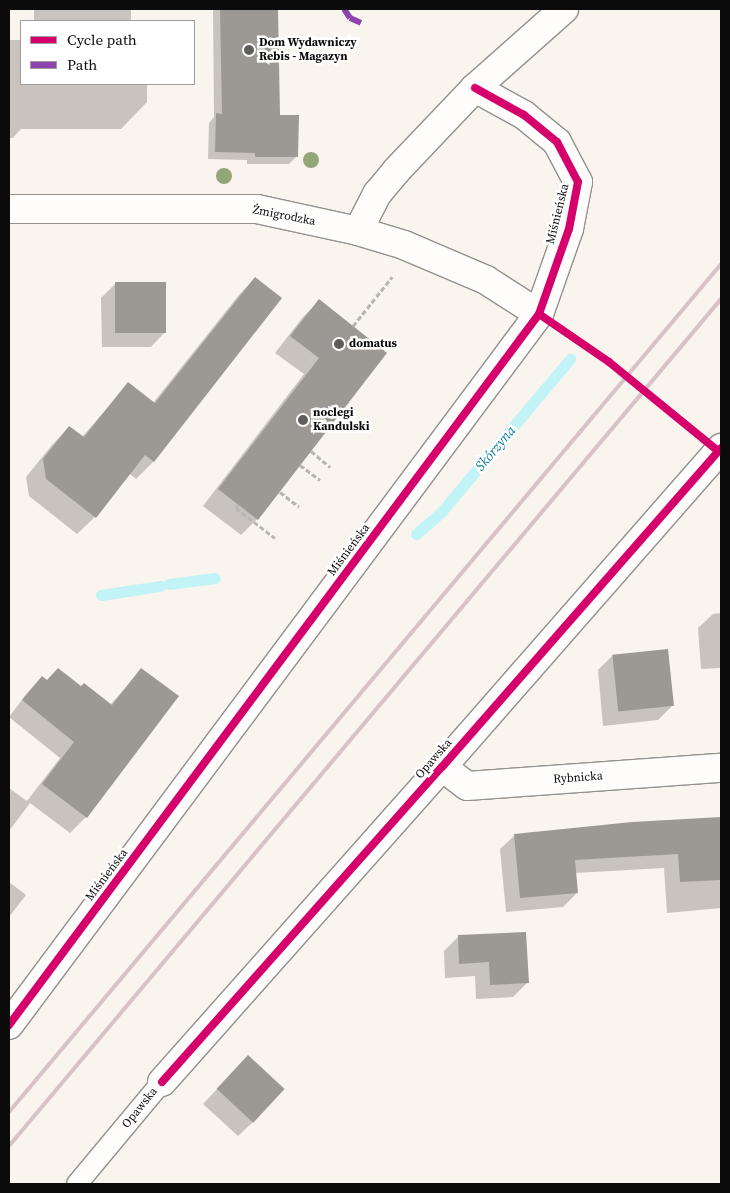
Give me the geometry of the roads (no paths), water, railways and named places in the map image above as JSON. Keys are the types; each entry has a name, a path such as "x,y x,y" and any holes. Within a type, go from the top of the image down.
{"street":[{"path":"358,231 377,194 396,171 475,88 564,9"},
{"name":"Miśnieńska","path":"9,1024 539,314 569,229 578,182 557,142 524,116 475,88"},
{"name":"Żmigrodzka","path":"9,209 257,209 358,231 404,245 486,280 539,314"},
{"name":"Opawska","path":"162,1082 442,768 721,448"},
{"name":"Rybnicka","path":"442,768 467,786 721,768"}],"lane":[{"name":"Opawska","path":"77,1184 162,1082"}],"waterway":[{"name":"Skórzyna","path":"416,534 442,511 570,359"},
{"name":"Skórzyna","path":"169,584 215,578"},
{"name":"Skórzyna","path":"101,595 160,586"}],"railway":[{"path":"9,1112 721,264"},
{"path":"9,1146 721,299"}],"place":[{"name":"Dom Wydawniczy Rebis - Magazyn","path":"249,50"},
{"name":"domatus","path":"339,344"},
{"name":"noclegi Kandulski","path":"303,420"}]}
